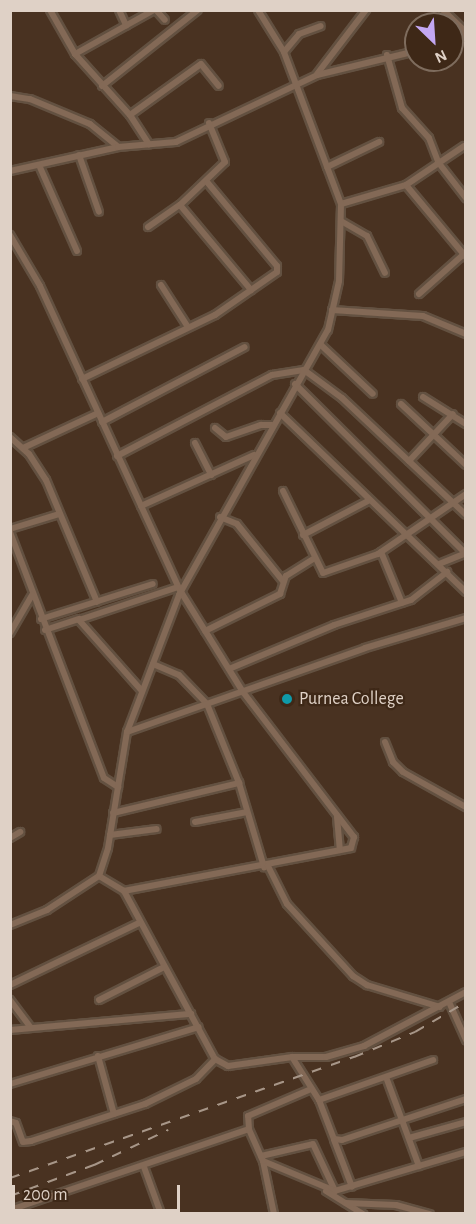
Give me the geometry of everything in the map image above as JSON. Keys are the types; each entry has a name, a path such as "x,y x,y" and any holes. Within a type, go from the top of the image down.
{"street":[{"path":"50,10 75,54 130,116 149,144"},
{"path":"119,10 126,25"},
{"path":"75,54 155,10 165,20"},
{"path":"10,924 47,910 99,876 110,835 127,732 179,589 295,384 321,345 332,310 339,281 341,204 284,52 258,10"},
{"path":"317,75 366,10"},
{"path":"443,10 465,33"},
{"path":"102,86 196,11"},
{"path":"284,52 299,34 321,26"},
{"path":"10,171 118,147 176,142 209,123 317,75 387,55 404,53"},
{"path":"387,55 402,108 429,138 438,162 465,198"},
{"path":"130,116 201,64 219,86"},
{"path":"10,96 30,99 90,124 118,147"},
{"path":"148,227 180,206 207,182 226,159 209,123"},
{"path":"327,167 379,142"},
{"path":"341,204 406,185 464,146"},
{"path":"80,155 99,212"},
{"path":"39,165 77,251"},
{"path":"82,379 215,315 277,272 277,267 207,182"},
{"path":"406,185 464,256 419,294"},
{"path":"180,206 251,290"},
{"path":"341,221 367,237 385,273"},
{"path":"10,235 40,286 179,589 243,692 354,837 355,845 340,850 266,866 124,891"},
{"path":"10,252 18,248"},
{"path":"161,285 188,327"},
{"path":"332,310 423,316 465,334"},
{"path":"321,345 373,394"},
{"path":"102,423 245,347"},
{"path":"117,456 272,375 304,370 342,398 465,515"},
{"path":"295,384 465,553 438,564"},
{"path":"423,397 453,414 465,424"},
{"path":"401,404 465,465"},
{"path":"23,448 98,413"},
{"path":"280,413 368,501 438,564 465,592"},
{"path":"409,461 453,414"},
{"path":"215,428 226,437 272,425"},
{"path":"10,438 23,448 46,480 97,602"},
{"path":"195,443 211,476"},
{"path":"141,506 255,455"},
{"path":"283,491 314,560 326,573 381,552 465,494"},
{"path":"303,535 368,501"},
{"path":"59,514 10,531 32,596 104,778 118,787"},
{"path":"220,517 237,524 283,581"},
{"path":"381,552 402,603"},
{"path":"205,631 280,594 283,581 294,568 314,560"},
{"path":"229,669 334,625 402,603 425,592 447,573"},
{"path":"41,619 153,584"},
{"path":"45,630 179,589"},
{"path":"10,633 32,596"},
{"path":"127,732 365,648 465,618"},
{"path":"80,619 142,691"},
{"path":"153,664 179,675 207,704 239,783 266,866 287,904 353,976 368,985 440,1007"},
{"path":"385,742 393,762 403,772 465,807"},
{"path":"113,813 239,783"},
{"path":"195,822 247,812"},
{"path":"337,817 340,850"},
{"path":"110,835 157,830"},
{"path":"10,838 20,832"},
{"path":"99,876 124,891 139,923 215,1059 228,1066 292,1057 326,1057 358,1048 465,992"},
{"path":"10,985 139,923"},
{"path":"99,1000 164,967"},
{"path":"10,1000 31,1028"},
{"path":"449,1002 465,1040"},
{"path":"10,1030 191,1014"},
{"path":"10,1084 199,1027"},
{"path":"98,1056 114,1114"},
{"path":"292,1057 309,1090 319,1100 352,1187"},
{"path":"10,1121 16,1123 21,1139 27,1142 145,1104 196,1079 215,1059"},
{"path":"319,1100 433,1060"},
{"path":"386,1077 419,1166"},
{"path":"272,1213 262,1159 249,1129 248,1116 252,1112 309,1090"},
{"path":"334,1139 342,1140 465,1099"},
{"path":"409,1138 465,1122"},
{"path":"10,1210 144,1167 249,1129"},
{"path":"262,1159 313,1144 335,1191"},
{"path":"318,1186 335,1191 465,1152"},
{"path":"262,1159 318,1186 363,1214"},
{"path":"144,1167 161,1214"},
{"path":"346,1203 390,1204 430,1214"}],"railway":[{"path":"10,1178 354,1057 415,1032 466,1002"},
{"path":"10,1196 94,1165 168,1130"}],"place":[{"name":"Purnea College","path":"287,699"}]}
